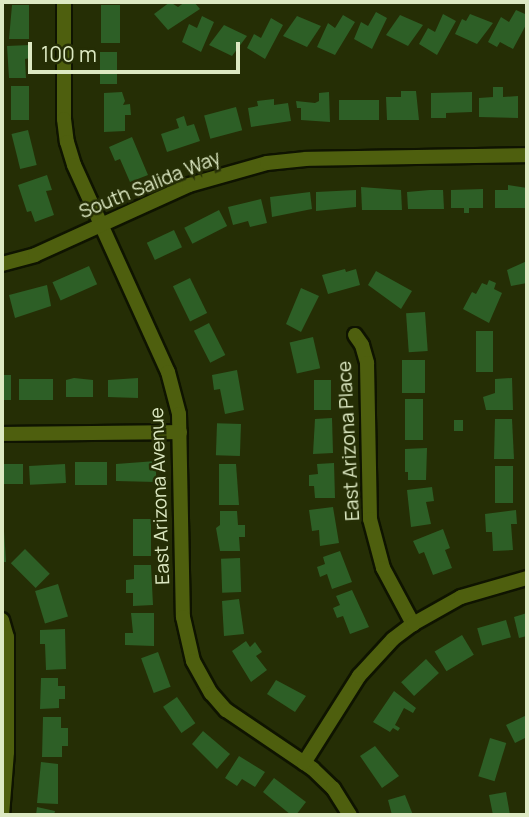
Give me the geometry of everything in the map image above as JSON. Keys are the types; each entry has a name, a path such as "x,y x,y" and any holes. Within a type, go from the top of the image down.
{"street":[{"name":"East Arizona Avenue","path":"64,2 64,118 67,142 101,224 169,372 179,414 183,617 193,661 211,693 226,710 304,762 333,788 350,815"},
{"name":"South Salida Way","path":"2,264 35,255 189,185 267,163 306,159 527,155"},
{"name":"East Arizona Place","path":"355,335 362,345 367,363 368,494 373,531 393,591 412,624"},
{"path":"2,434 180,432"},
{"path":"304,762 359,676 375,657 412,624 461,597 527,578"},
{"path":"2,620 7,637 7,752 2,815"}],"building":[{"path":"170,2 178,7 185,2 194,2 200,9 168,30 154,14"},
{"path":"12,5 29,5 29,39 9,39"},
{"path":"101,5 120,5 120,43 101,43"},
{"path":"516,10 525,14 527,23 513,49 500,42 497,47 488,42 501,17 509,22"},
{"path":"376,12 387,18 372,49 354,39 361,22 368,26"},
{"path":"443,14 456,21 437,55 419,44 428,28 435,32"},
{"path":"470,14 493,23 477,44 455,34 462,19 466,21"},
{"path":"343,15 355,22 335,55 317,47 328,23 335,28"},
{"path":"400,15 423,25 408,46 386,35"},
{"path":"202,16 214,22 201,52 182,42 189,24 197,28"},
{"path":"297,16 321,26 307,47 283,36"},
{"path":"271,18 283,25 265,59 247,48 254,34 261,38"},
{"path":"224,25 247,36 232,56 209,45"},
{"path":"30,45 30,58 25,59 26,78 9,78 7,46"},
{"path":"100,52 117,52 117,84 100,84"},
{"path":"11,86 29,86 29,120 11,120"},
{"path":"493,87 503,87 503,97 518,96 518,118 479,117 479,98 493,97"},
{"path":"401,91 416,91 419,120 387,120 386,97 401,97"},
{"path":"122,92 125,101 123,105 130,104 131,115 125,115 125,131 104,132 104,93"},
{"path":"329,92 330,122 301,120 301,108 297,108 296,101 315,103 319,101 319,93"},
{"path":"472,92 472,112 446,113 446,118 431,118 431,93"},
{"path":"274,99 274,105 288,103 291,121 251,127 248,108 258,106 257,101"},
{"path":"339,100 379,100 379,120 339,120"},
{"path":"236,107 242,130 210,139 204,116"},
{"path":"184,116 187,126 194,124 200,141 167,152 161,134 179,128 176,119"},
{"path":"28,130 37,165 20,169 12,134"},
{"path":"132,137 148,175 130,182 120,159 115,161 109,147"},
{"path":"47,175 52,190 46,191 54,215 35,222 31,211 27,212 18,185"},
{"path":"508,185 527,188 527,208 495,208 495,190 508,190"},
{"path":"361,187 401,190 402,210 362,210"},
{"path":"483,189 483,208 469,208 469,213 464,213 464,208 451,208 451,190"},
{"path":"356,190 356,207 316,211 316,192"},
{"path":"443,190 444,209 408,209 407,192"},
{"path":"310,192 312,209 272,217 270,197"},
{"path":"261,199 267,223 250,227 248,221 233,225 228,207"},
{"path":"219,210 227,226 192,244 184,228"},
{"path":"174,230 182,247 155,260 147,243"},
{"path":"527,261 527,283 511,286 507,270"},
{"path":"89,266 97,284 61,301 52,282"},
{"path":"345,269 346,272 356,269 360,285 328,294 322,275"},
{"path":"376,271 412,291 401,309 368,285"},
{"path":"190,278 207,313 190,321 173,286"},
{"path":"489,280 496,283 494,289 502,293 489,323 463,309 472,292 476,294 482,283 487,285"},
{"path":"47,285 51,306 15,318 9,295"},
{"path":"301,288 319,296 301,332 286,324"},
{"path":"425,312 428,351 409,352 406,313"},
{"path":"209,323 225,355 210,363 194,331"},
{"path":"476,331 493,331 493,372 476,372"},
{"path":"313,337 320,368 297,374 290,342"},
{"path":"402,360 425,360 425,393 402,393"},
{"path":"237,370 244,410 225,414 220,389 214,390 212,375"},
{"path":"2,375 11,375 11,400 2,400"},
{"path":"138,378 138,398 108,397 108,380"},
{"path":"512,378 513,410 486,410 483,397 495,393 495,379"},
{"path":"19,379 53,379 53,400 19,400"},
{"path":"66,380 93,380 93,397 66,397"},
{"path":"314,380 331,380 331,410 314,410"},
{"path":"405,399 423,399 423,440 405,440"},
{"path":"332,418 333,453 313,454 315,419"},
{"path":"495,419 512,419 514,459 494,459"},
{"path":"454,420 463,420 463,431 454,431"},
{"path":"217,423 241,424 240,456 216,455"},
{"path":"427,448 426,480 408,480 408,472 405,472 405,449"},
{"path":"156,461 156,482 116,481 116,464"},
{"path":"75,462 107,462 107,485 75,485"},
{"path":"334,463 335,498 315,498 314,486 309,486 309,475 318,474 317,464"},
{"path":"2,464 23,464 23,484 2,484"},
{"path":"65,464 66,483 30,485 29,466"},
{"path":"219,464 236,464 239,505 219,505"},
{"path":"495,466 513,466 513,503 495,503"},
{"path":"432,487 434,501 426,502 431,524 411,527 407,490"},
{"path":"333,507 339,543 320,546 319,530 312,531 309,510"},
{"path":"516,510 517,524 511,524 513,550 493,551 492,532 486,532 485,514"},
{"path":"220,511 237,511 238,525 245,525 245,537 239,537 240,551 220,551 216,528 220,525"},
{"path":"133,519 151,519 151,556 133,556"},
{"path":"443,529 450,548 445,550 452,568 433,575 424,552 419,554 413,541"},
{"path":"4,531 6,562 2,562"},
{"path":"25,549 50,574 36,588 11,563"},
{"path":"340,551 352,582 332,589 327,574 320,577 317,567 325,564 323,557"},
{"path":"240,558 241,592 222,593 221,559"},
{"path":"134,565 151,565 153,605 133,606 133,593 126,593 126,580 134,579"},
{"path":"58,584 68,617 45,624 35,591"},
{"path":"352,590 369,627 350,634 343,616 337,618 333,608 340,605 336,596"},
{"path":"239,599 244,634 224,636 222,601"},
{"path":"131,613 154,613 154,646 125,645 125,633 133,633"},
{"path":"527,613 527,636 519,638 514,617"},
{"path":"506,620 511,637 482,646 477,628"},
{"path":"65,629 66,669 46,670 45,644 40,644 40,630"},
{"path":"462,635 474,655 446,671 435,651"},
{"path":"246,641 250,647 255,642 262,652 256,656 267,670 251,682 232,651"},
{"path":"158,652 171,687 154,693 141,658"},
{"path":"426,659 439,673 414,696 401,682"},
{"path":"41,678 58,678 58,686 65,686 65,699 59,699 59,708 40,709"},
{"path":"276,680 306,696 295,712 267,694"},
{"path":"394,691 416,708 413,713 404,708 395,725 400,728 398,731 393,728 390,732 373,722"},
{"path":"177,697 195,723 181,733 163,707"},
{"path":"527,715 527,737 515,743 506,725"},
{"path":"43,717 61,717 61,728 68,728 68,746 62,746 62,757 42,757"},
{"path":"203,731 230,754 217,769 192,744"},
{"path":"490,738 506,743 495,781 478,776"},
{"path":"375,746 399,776 382,788 360,756"},
{"path":"239,756 265,772 255,787 242,779 237,786 225,778"},
{"path":"41,762 58,764 58,804 37,803"},
{"path":"274,778 306,802 296,815 291,815 263,792"},
{"path":"506,792 510,815 493,815 489,795"},
{"path":"405,795 413,815 392,815 388,800"},
{"path":"37,807 55,811 54,815 36,815"}]}
